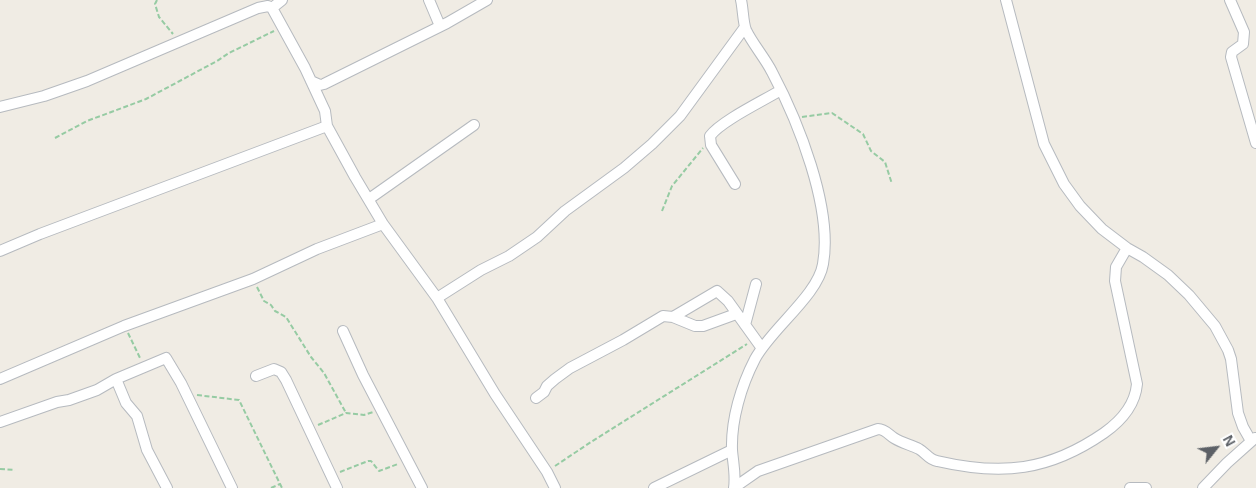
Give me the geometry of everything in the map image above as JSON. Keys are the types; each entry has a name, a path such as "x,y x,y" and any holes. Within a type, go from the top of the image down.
{"street":[{"path":"272,8 282,0"},
{"path":"429,0 440,26"},
{"path":"311,81 320,85 324,84 440,26 487,0"},
{"path":"734,487 733,426 742,392 759,343 812,288 823,266 823,216 821,204 795,118 765,59 745,27 741,0"},
{"path":"1006,0 1044,144 1064,184 1080,206 1102,228 1168,275 1189,295 1214,326 1225,344 1231,359 1238,413 1243,427 1254,439 1227,462 1203,488"},
{"path":"1230,0 1244,36 1243,44 1232,52 1231,57 1256,143"},
{"path":"0,108 44,96 86,81 258,8 268,6 272,8 325,111 327,126 369,199 384,224 437,298 494,394 547,472 555,488"},
{"path":"437,298 538,237 565,211 624,168 652,144 680,116 745,27"},
{"path":"735,184 709,141 710,136 713,131 781,90"},
{"path":"369,199 474,125"},
{"path":"0,251 40,234 327,126"},
{"path":"0,379 124,326 253,279 317,249 384,224"},
{"path":"734,487 758,471 878,429 883,429 904,444 918,449 933,460 977,468 1020,468 1042,464 1076,451 1117,422 1124,415 1135,397 1137,384 1116,281 1116,267 1128,248"},
{"path":"745,325 756,284"},
{"path":"673,317 715,291 720,292 759,343"},
{"path":"536,398 555,379 584,360 623,340 662,316 673,317 696,326 703,326 736,314"},
{"path":"343,331 363,375 422,488"},
{"path":"0,422 97,390 116,379 164,358 167,359 232,488"},
{"path":"256,376 274,369 281,372 337,488"},
{"path":"116,379 124,395 125,402 137,416 147,450 166,488"},
{"path":"654,488 732,450"},
{"path":"1130,488 1146,488"}],"path":[{"path":"158,0 155,4 159,17 179,42"},
{"path":"54,138 87,121 146,99 229,52 283,27"},
{"path":"795,118 830,112 858,130 866,139 871,151 885,162 892,184"},
{"path":"662,211 672,186 709,141"},
{"path":"253,279 264,301 286,318 311,357 324,373 346,413"},
{"path":"124,326 145,367"},
{"path":"547,472 591,442 759,343"},
{"path":"185,394 239,400 282,488"},
{"path":"310,429 346,413 364,415 378,410 383,413"},
{"path":"331,477 351,466 368,461 371,461 379,471 409,460"},
{"path":"0,469 15,470"},
{"path":"271,488 280,484"}]}
